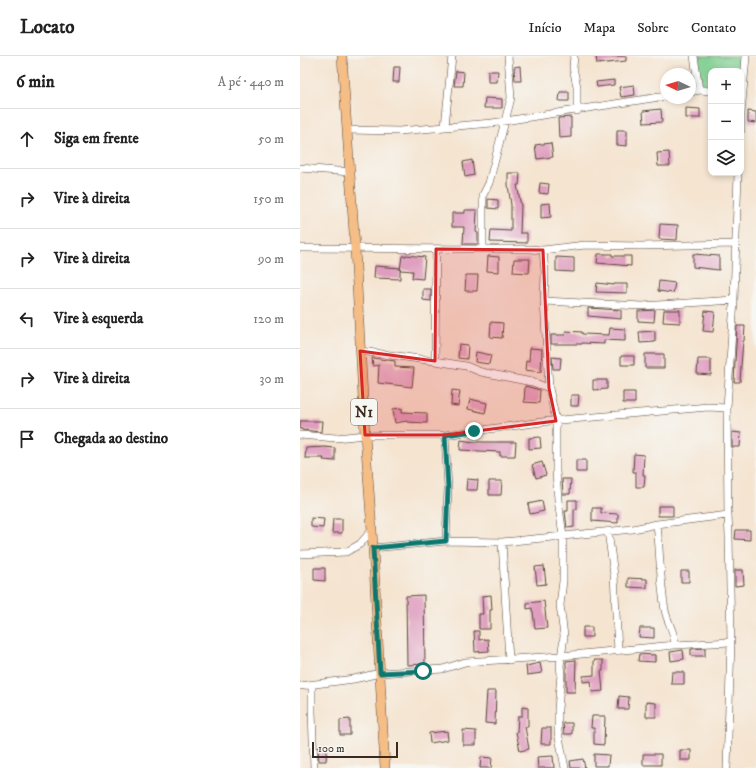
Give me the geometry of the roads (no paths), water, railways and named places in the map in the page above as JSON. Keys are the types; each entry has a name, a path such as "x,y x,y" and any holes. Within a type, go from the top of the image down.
{"main road":[{"name":"N1","path":"342,56 351,209 355,248 385,768"}],"street":[{"path":"445,126 452,56"},
{"path":"483,250 483,195 489,183 511,98 508,56"},
{"path":"574,56 573,67 577,87 577,111"},
{"path":"694,56 699,90"},
{"path":"742,104 746,56"},
{"path":"696,91 708,91"},
{"path":"347,130 399,131 506,121 660,97"},
{"path":"300,168 350,172"},
{"path":"727,768 731,642 727,408 734,300 738,176"},
{"path":"300,248 543,250 585,245 641,246 735,244"},
{"path":"435,360 436,249"},
{"path":"543,250 545,272 544,301 549,388 556,420 557,485 563,536 563,581 560,606 564,647 561,656 558,732 566,768"},
{"path":"544,301 642,306 734,300"},
{"path":"360,351 435,360 466,366 487,374 532,382 549,388"},
{"path":"300,435 336,438 365,435 445,435 556,420 708,407 727,408"},
{"path":"445,435 448,488 446,541"},
{"path":"373,548 446,541 502,542 608,531 728,515"},
{"path":"657,524 666,617 674,635 675,645"},
{"path":"300,554 346,552 360,544 372,530"},
{"path":"608,531 614,575 618,651"},
{"path":"502,542 509,660"},
{"path":"300,686 354,679 380,673 443,669 465,662 509,660 675,645 731,642"},
{"path":"312,685 314,768"}]}
